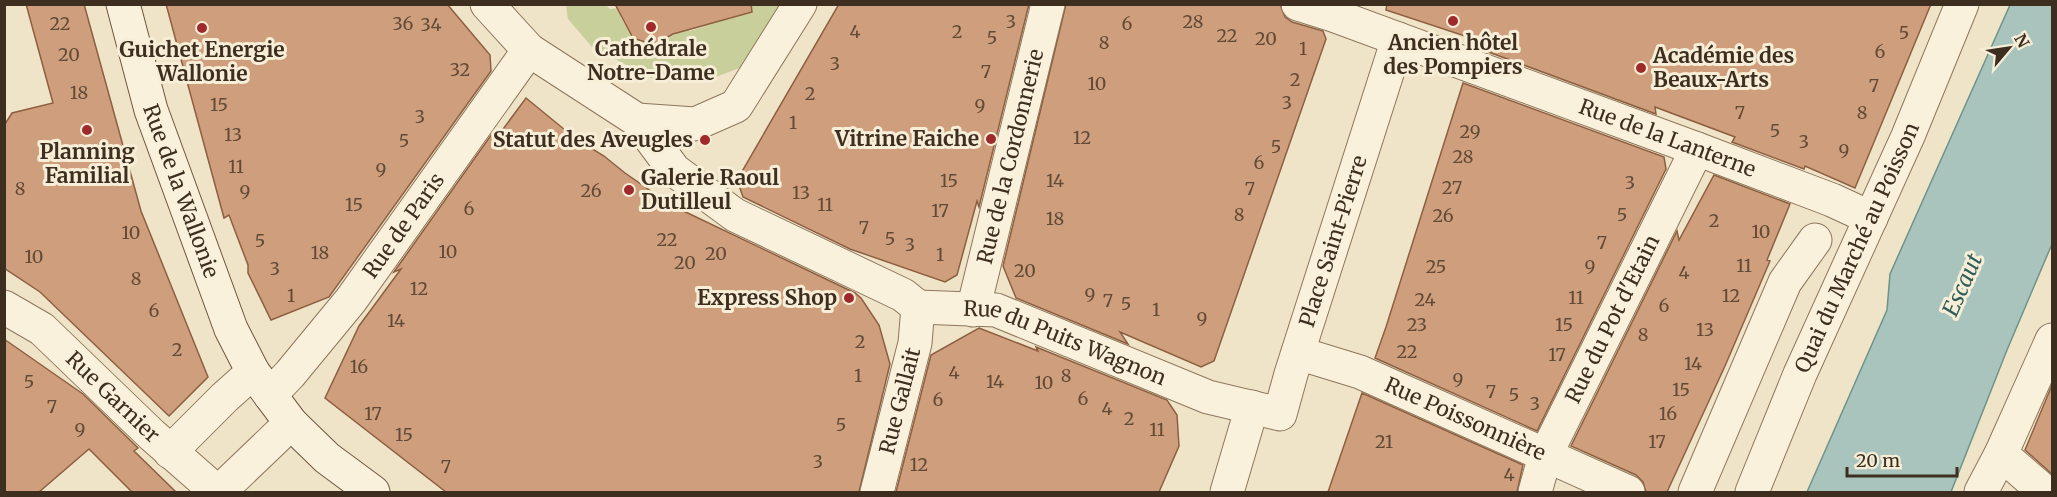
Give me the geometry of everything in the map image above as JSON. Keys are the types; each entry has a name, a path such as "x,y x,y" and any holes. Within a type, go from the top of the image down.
{"street":[{"name":"Rue de la Wallonie","path":"123,4 151,110 231,329 262,383 291,423 327,458 373,492"},
{"path":"488,4 529,50 637,120 674,170 735,215 903,295 918,307"},
{"path":"637,120 695,124 736,106 800,4"},
{"name":"Rue de la Cordonnerie","path":"973,310 1048,4"},
{"path":"1298,4 1398,39"},
{"name":"Quai du Marché au Poisson","path":"1752,492 1800,374 1908,136 1962,4"},
{"name":"Rue de la Lanterne","path":"1398,39 1832,200 1871,218"},
{"name":"Place Saint-Pierre","path":"1208,397 1280,414 1398,39"},
{"name":"Rue de Paris","path":"170,452 225,397 290,374 351,300 529,50"},
{"name":"Rue du Pot d'Etain","path":"1535,492 1545,456 1697,149"},
{"name":"Quai du Marché au Poisson","path":"1695,492 1785,282 1815,240"},
{"name":"Rue Garnier","path":"4,307 42,329 170,452 218,492"},
{"name":"Rue du Puits Wagnon","path":"918,307 996,310 1208,397"},
{"name":"Rue Gallait","path":"877,492 915,343 918,307"},
{"path":"1981,492 2001,454 2052,340"},
{"name":"Rue Poissonnière","path":"1294,364 1360,372 1628,492"},
{"path":"1227,492 1252,407"},
{"path":"218,492 291,423"},
{"path":"2001,454 2045,492"}],"green space":[{"path":"738,4 781,5 745,66 705,81 655,80 592,47 568,19 566,5 606,5 610,9 627,7 621,18 633,37 654,45 676,34 676,21 690,31 711,24 715,9"}],"water":[{"name":"Escaut","path":"2010,5 2052,5 2052,244 1951,492 1807,492 1887,310 1890,274"}],"building":[{"path":"26,4 84,4 141,211 208,377 169,416 40,292 4,268 5,124 12,113 53,103"},
{"path":"166,4 447,4 490,55 491,71 329,297 271,320 248,273 248,265 229,215 224,218"},
{"name":"Cathédrale Notre-Dame","path":"615,4 751,4 752,12 673,34 654,45 633,38"},
{"path":"839,4 1029,4 979,207 977,201 957,275 945,282 850,249 743,197 737,180"},
{"path":"1066,4 1280,4 1285,17 1292,22 1323,31 1326,39 1214,361 1201,367 1120,332 1128,344 1016,298 1003,266"},
{"path":"1387,4 1931,4 1855,188 1805,166 1804,169 1732,142 1735,137 1655,107 1656,114 1475,47 1477,40 1386,10"},
{"path":"1463,83 1664,157 1666,169 1537,431 1375,358"},
{"path":"526,98 576,139 604,156 671,205 855,293 861,298 879,325 890,364 859,492 446,492 325,398 359,326 401,269 394,272 494,131 495,140"},
{"path":"1714,175 1790,204 1767,260 1770,261 1667,492 1646,492 1643,482 1636,475 1571,446 1677,231 1679,240"},
{"path":"979,328 1038,351 1036,347 1167,400 1177,415 1179,446 1159,492 896,492 931,355"},
{"path":"4,339 83,394 138,448 134,451 176,492 132,492 89,449 39,492 4,492"},
{"path":"2052,385 2052,474 2025,450"},
{"path":"1362,393 1523,465 1517,492 1328,492"}],"place":[{"name":"Ancien hôtel des Pompiers","path":"1453,21"},
{"name":"Cathédrale Notre-Dame","path":"651,27"},
{"name":"Guichet Energie Wallonie","path":"202,28"},
{"name":"Académie des Beaux-Arts","path":"1641,68"},
{"name":"Planning Familial","path":"87,130"},
{"name":"Vitrine Faiche","path":"991,139"},
{"name":"Statut des Aveugles","path":"705,140"},
{"name":"Galerie Raoul Dutilleul","path":"629,190"},
{"name":"Express Shop","path":"849,298"}]}
